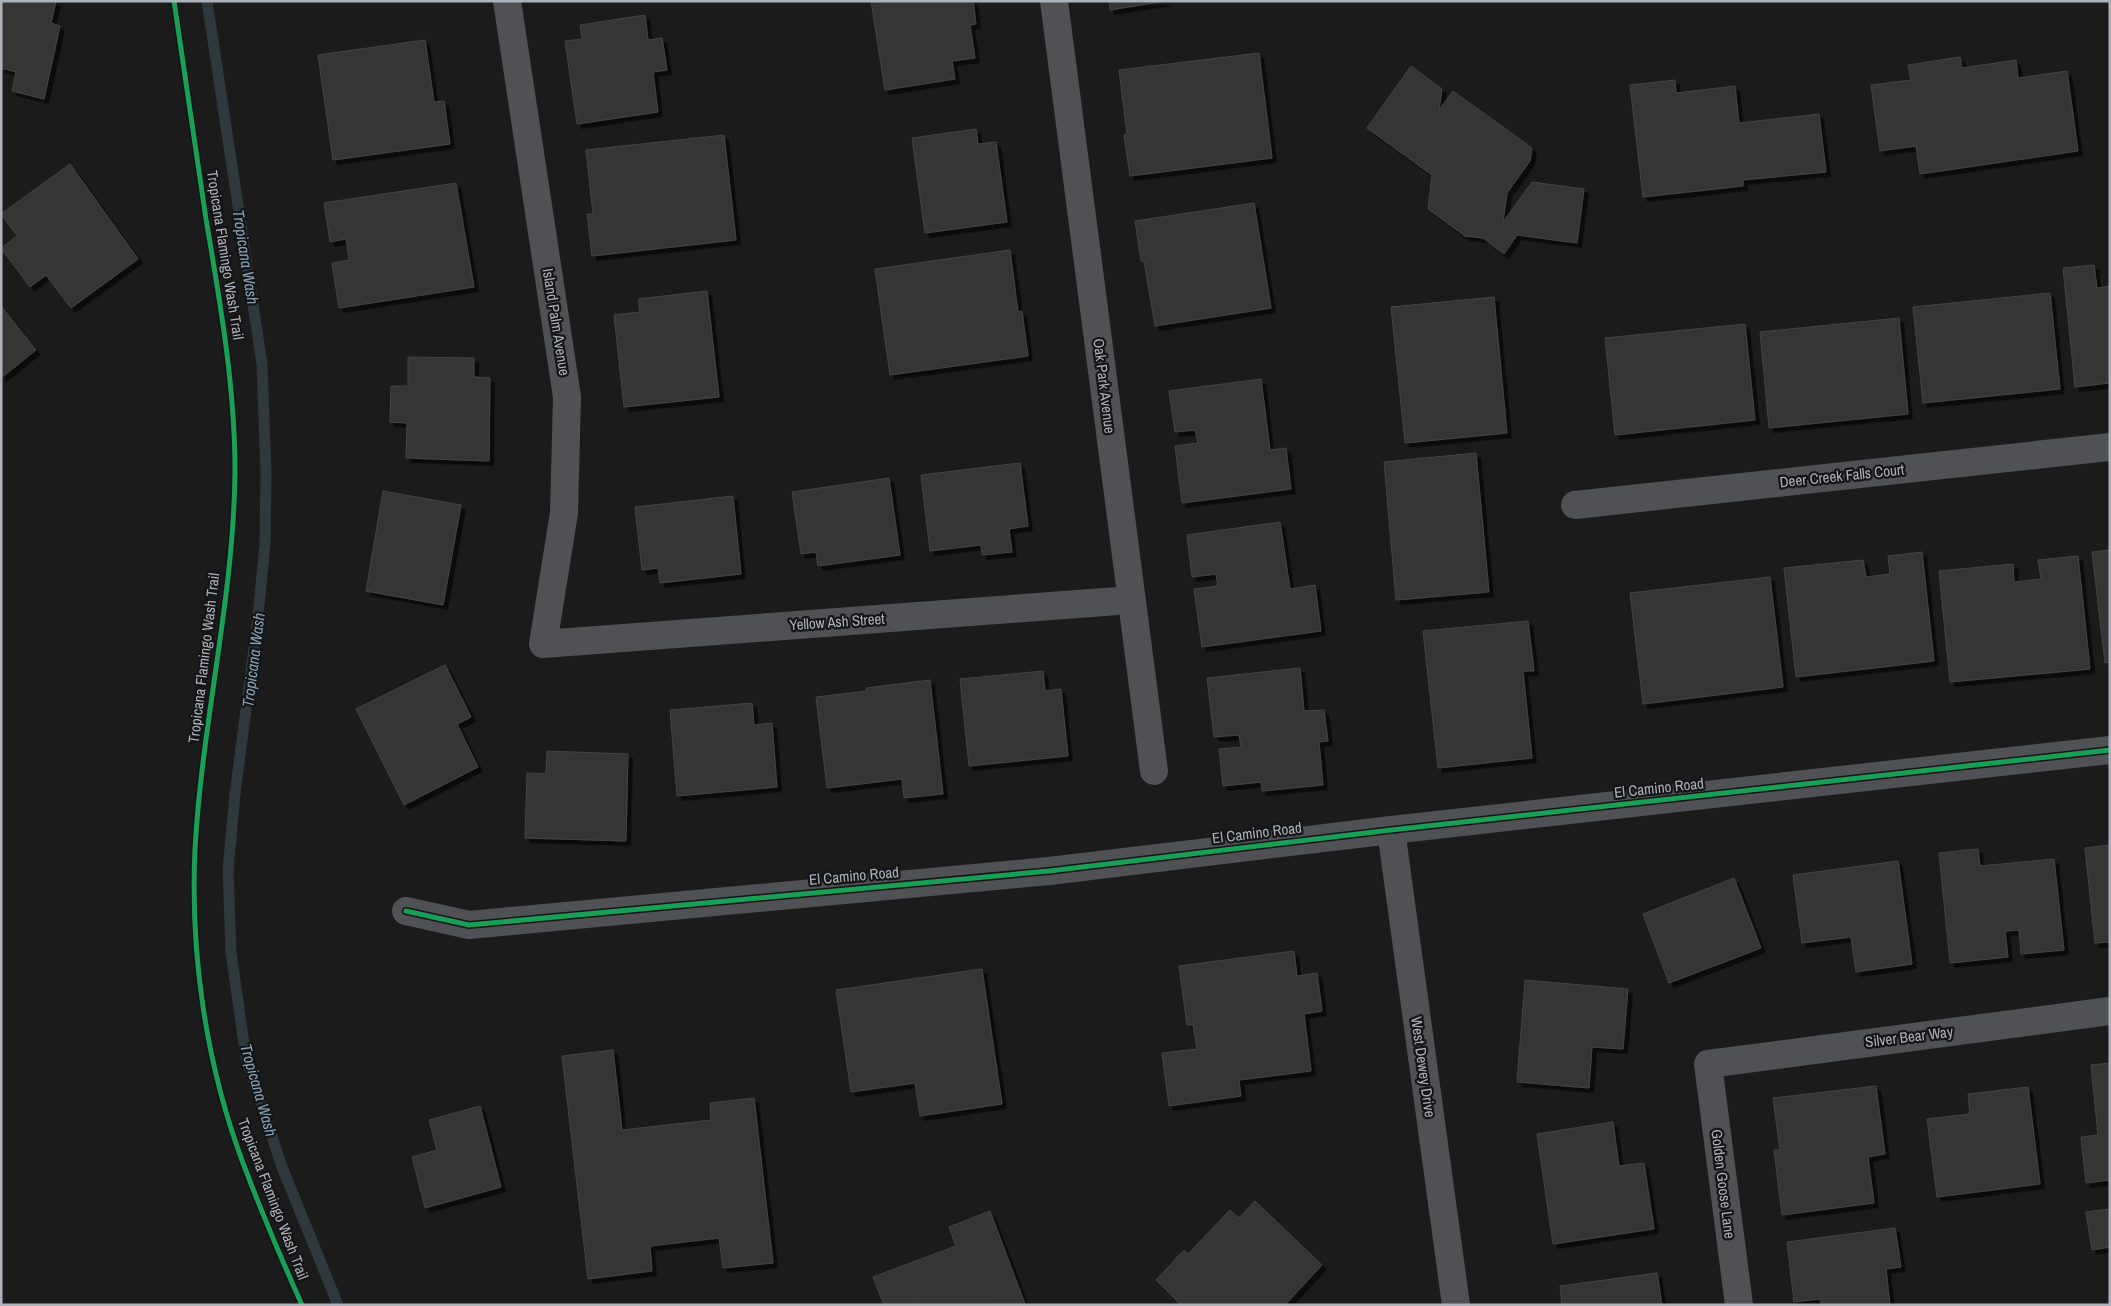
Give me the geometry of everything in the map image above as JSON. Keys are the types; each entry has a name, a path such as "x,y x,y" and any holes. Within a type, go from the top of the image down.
{"street":[{"name":"Island Palm Avenue","path":"506,1 567,397 564,513 543,644"},
{"name":"Oak Park Avenue","path":"1054,1 1154,771"},
{"name":"Deer Creek Falls Court","path":"1575,504 2110,448"},
{"name":"Yellow Ash Street","path":"543,644 1131,600"},
{"name":"El Camino Road","path":"406,911 469,925 1049,870 2110,750"},
{"name":"West Dewey Drive","path":"1391,830 1456,1305"},
{"name":"Silver Bear Way","path":"1708,1064 2110,1011"},
{"name":"Golden Goose Lane","path":"1708,1064 1738,1305"}],"building":[{"path":"1,1 56,1 51,23 60,26 44,99 12,91 16,72 1,68"},
{"path":"871,1 973,1 976,24 970,25 975,58 952,61 955,79 885,90"},
{"path":"1109,1 1166,1 1110,10"},
{"path":"645,15 648,40 662,38 667,70 653,72 658,112 577,124 565,41 582,39 580,25"},
{"path":"425,40 434,102 444,101 450,144 333,160 318,55"},
{"path":"1259,53 1272,158 1130,176 1124,135 1127,134 1119,70"},
{"path":"1960,57 1962,68 2016,60 2018,78 2067,71 2078,151 1920,174 1916,146 1880,151 1871,85 1911,80 1908,65"},
{"path":"1411,66 1442,89 1439,110 1453,91 1532,148 1530,161 1507,193 1503,222 1532,182 1584,189 1577,243 1517,235 1504,254 1483,238 1465,236 1428,209 1432,175 1367,128"},
{"path":"1675,80 1676,93 1735,86 1739,123 1819,114 1826,172 1743,180 1743,186 1643,197 1630,85"},
{"path":"976,129 978,144 996,142 1007,222 925,233 912,138"},
{"path":"724,135 736,240 592,256 587,214 593,214 586,150"},
{"path":"70,164 138,259 71,308 46,275 30,287 1,248 17,236 1,214"},
{"path":"456,183 474,287 339,308 332,263 349,260 346,239 330,242 324,203"},
{"path":"1254,203 1271,308 1155,326 1144,261 1141,261 1135,221"},
{"path":"1010,250 1018,312 1022,311 1028,356 890,375 875,269"},
{"path":"2094,265 2097,288 2110,286 2110,383 2075,387 2063,268"},
{"path":"707,291 719,397 624,407 614,315 640,312 638,299"},
{"path":"2050,293 2060,389 1923,403 1913,307"},
{"path":"1494,297 1507,433 1405,443 1391,307"},
{"path":"1,306 36,350 1,378"},
{"path":"1899,318 1908,414 1769,428 1760,332"},
{"path":"1745,324 1755,420 1615,435 1605,338"},
{"path":"408,357 474,358 474,377 490,378 489,461 406,458 407,423 390,422 391,386 408,386"},
{"path":"1261,379 1270,450 1286,448 1291,489 1182,503 1175,446 1198,443 1195,430 1175,432 1169,391"},
{"path":"1476,453 1489,592 1396,600 1384,462"},
{"path":"1020,463 1028,526 1009,529 1012,552 982,555 981,545 930,551 921,475"},
{"path":"889,478 900,555 818,566 816,552 801,554 792,492"},
{"path":"383,491 461,505 443,605 366,591"},
{"path":"733,496 741,574 660,583 658,568 642,570 635,507"},
{"path":"1280,522 1290,589 1315,585 1321,631 1202,647 1194,589 1218,586 1216,574 1192,577 1187,535"},
{"path":"2110,550 2110,662 2105,663 2092,552"},
{"path":"1922,552 1934,661 1796,677 1784,568 1863,560 1866,577 1890,574 1888,556"},
{"path":"2078,556 2090,669 1950,682 1939,571 2013,564 2014,582 2041,579 2038,560"},
{"path":"1770,577 1783,687 1643,704 1630,593"},
{"path":"1528,621 1534,671 1523,671 1532,758 1438,768 1423,631"},
{"path":"445,665 471,717 457,724 478,767 404,805 356,709"},
{"path":"1300,668 1304,711 1324,710 1328,741 1319,742 1323,785 1262,791 1261,782 1223,786 1219,749 1241,747 1239,735 1214,737 1207,678"},
{"path":"1043,671 1045,691 1061,689 1068,756 969,766 960,679"},
{"path":"930,680 943,794 904,798 902,779 827,788 816,697 867,691 866,688"},
{"path":"752,703 754,725 772,723 777,787 677,796 670,710"},
{"path":"547,751 628,754 626,841 525,838 527,773 546,774"},
{"path":"2110,845 2110,942 2095,943 2085,848"},
{"path":"1978,849 1980,866 2054,859 2064,950 2021,954 2019,930 2005,931 2008,957 1950,963 1939,853"},
{"path":"1898,861 1912,964 1856,972 1851,937 1802,943 1793,875"},
{"path":"1734,878 1761,948 1669,983 1643,914"},
{"path":"1294,951 1297,976 1317,973 1322,1011 1304,1014 1311,1071 1239,1080 1241,1096 1169,1106 1162,1053 1197,1049 1193,1025 1187,1025 1179,966"},
{"path":"982,969 1002,1104 920,1116 915,1083 851,1092 836,990"},
{"path":"1525,980 1628,989 1623,1049 1592,1047 1589,1088 1517,1082"},
{"path":"613,1050 622,1130 711,1120 710,1103 754,1098 773,1263 723,1268 719,1238 650,1246 652,1271 588,1279 562,1056"},
{"path":"2110,1063 2110,1180 2086,1183 2081,1137 2098,1135 2091,1065"},
{"path":"1876,1086 1885,1154 1868,1157 1874,1203 1782,1215 1774,1150 1780,1150 1773,1098"},
{"path":"2028,1087 2040,1184 1937,1197 1927,1119 1970,1114 1968,1094"},
{"path":"480,1106 501,1187 425,1208 412,1157 437,1150 429,1120"},
{"path":"1613,1122 1619,1166 1644,1163 1654,1229 1553,1244 1537,1134"},
{"path":"1255,1201 1322,1265 1285,1305 1181,1305 1156,1280 1184,1250 1188,1254 1230,1210 1239,1218"},
{"path":"2110,1209 2110,1247 2092,1250 2086,1212"},
{"path":"990,1211 1025,1304 918,1305 917,1302 910,1305 884,1305 873,1277 956,1246 949,1227"},
{"path":"1895,1228 1901,1267 1886,1269 1890,1305 1821,1305 1820,1299 1794,1302 1787,1242"},
{"path":"1657,1273 1662,1305 1562,1305 1560,1286"}],"waterway":[{"name":"Tropicana Wash","path":"207,1 262,364 266,473 265,545 257,625 235,794 228,870 231,952 246,1058 282,1167 338,1305"}],"cycle path":[{"name":"Tropicana Flamingo Wash Trail","path":"174,1 226,344 230,376 235,471 229,565 204,754 195,849 194,889 198,968 210,1048 230,1125 257,1199 302,1305"},
{"path":"406,911 469,925 1049,871 1391,830 2110,750"}]}
